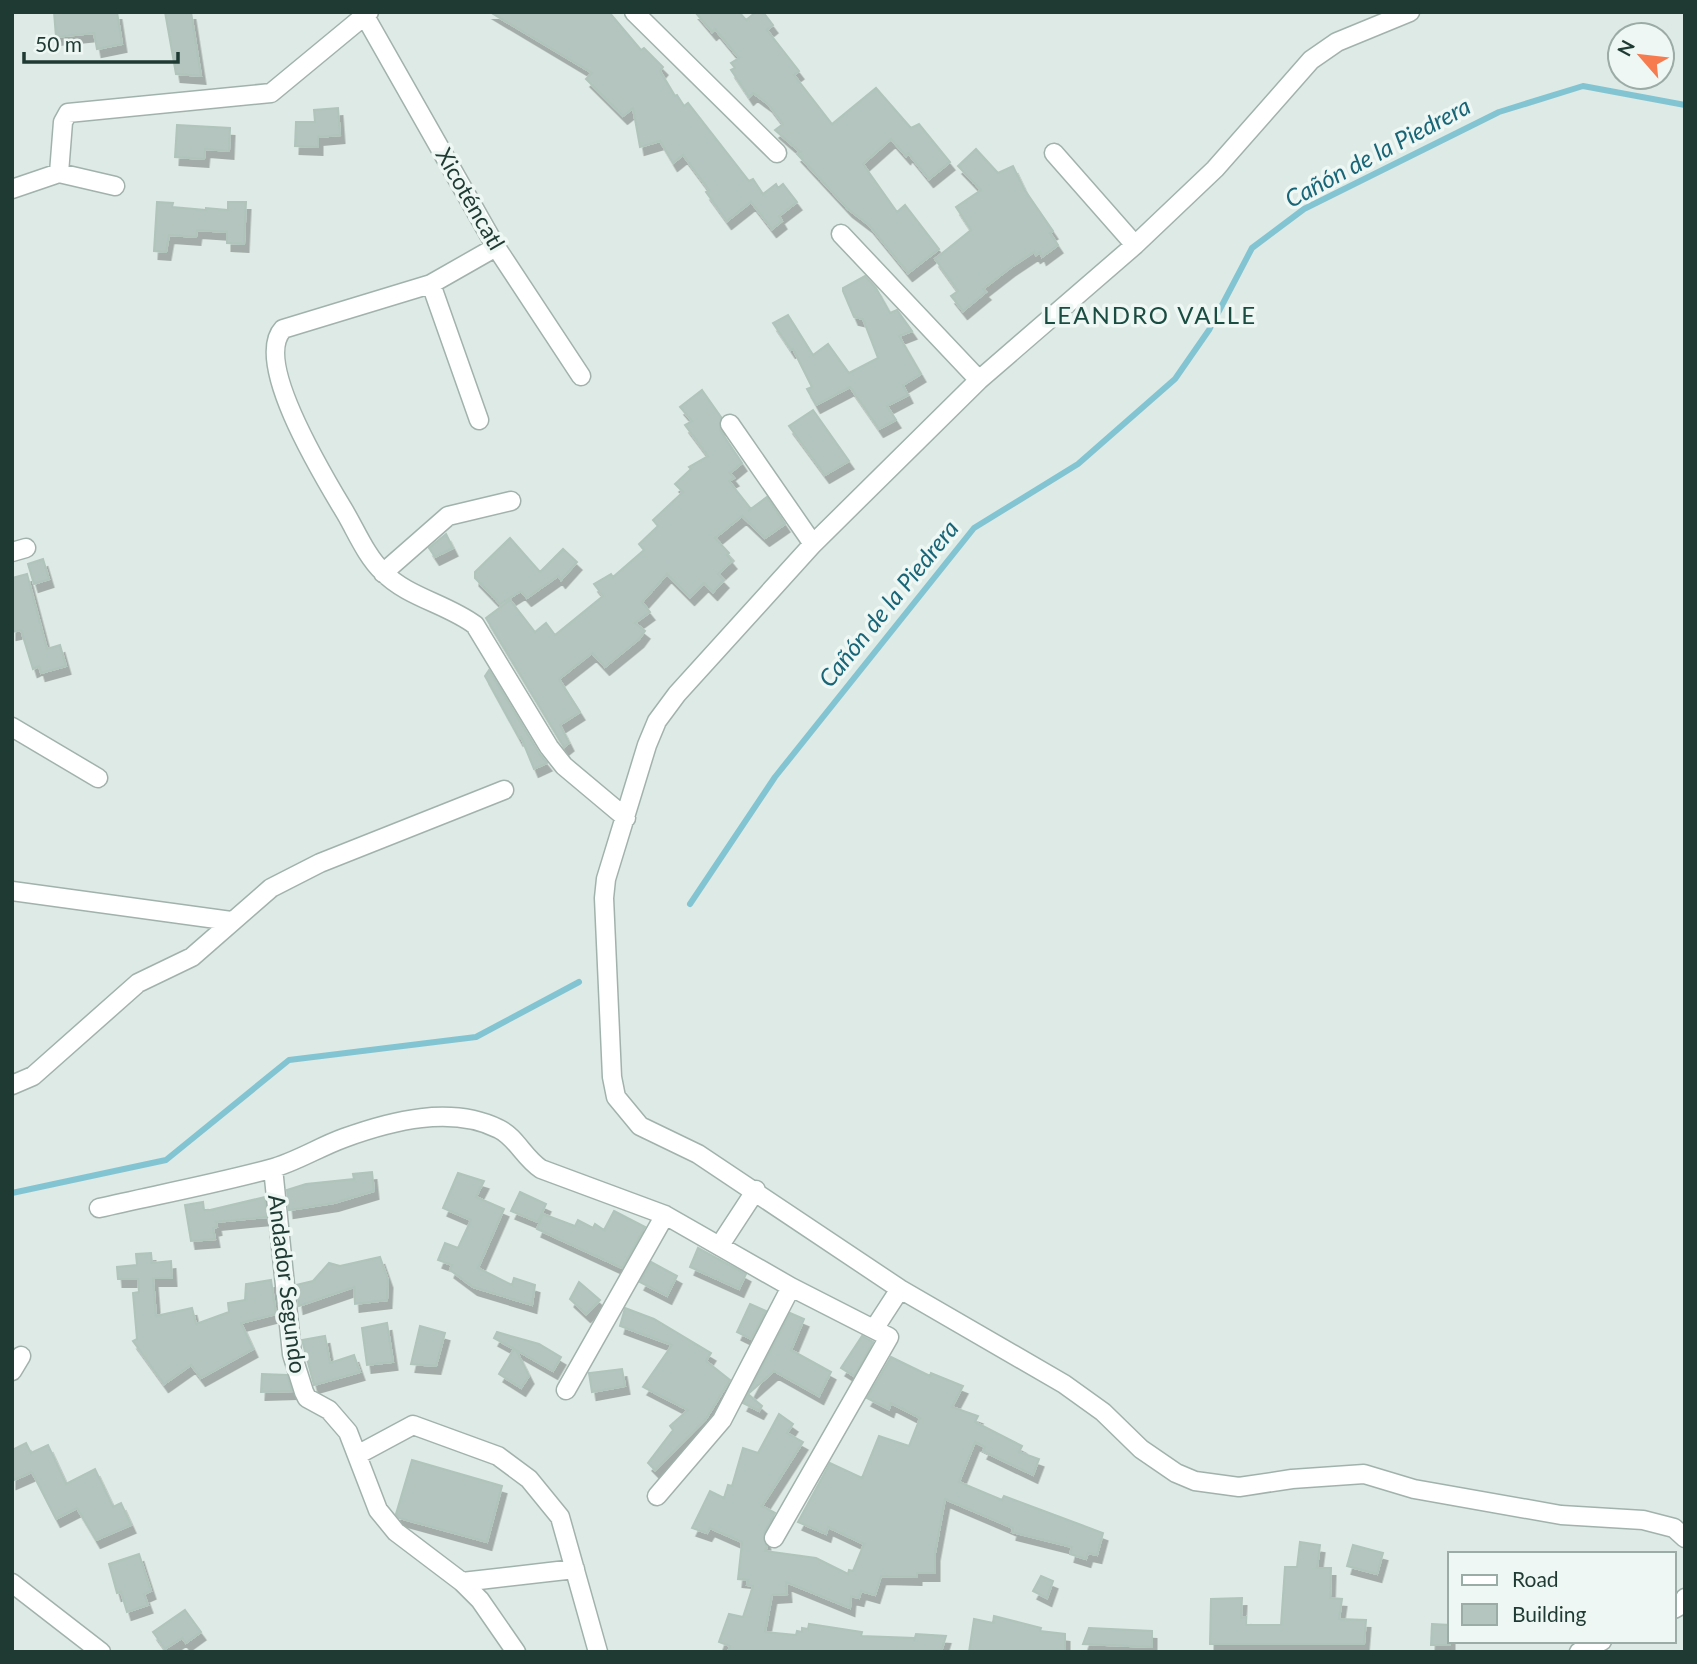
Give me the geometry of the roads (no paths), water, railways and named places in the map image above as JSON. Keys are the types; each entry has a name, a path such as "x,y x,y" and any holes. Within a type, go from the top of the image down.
{"street":[{"path":"635,12 778,153"},
{"path":"1410,12 1337,41 1311,61 1215,169 1135,245 979,380 813,544 677,694 657,722 612,858 604,898 612,1077 616,1097 640,1126 698,1154 900,1289 1064,1384 1104,1412 1158,1462 1195,1481 1239,1487 1292,1479 1364,1474 1414,1489 1561,1515 1643,1520 1674,1528 1685,1538"},
{"path":"59,173 63,122 68,113 271,93 367,15"},
{"name":"Xicoténcatl","path":"367,15 496,247 581,376"},
{"path":"1054,153 1135,245"},
{"path":"12,189 59,173 115,187"},
{"path":"841,234 979,380"},
{"path":"496,247 431,284 282,329 276,343 282,382 303,443 383,573 475,625 549,747 565,766 626,818"},
{"path":"431,284 480,420"},
{"path":"730,424 813,544"},
{"path":"383,573 448,516 510,501"},
{"path":"12,727 98,778"},
{"path":"12,1085 33,1076 138,983 192,957 271,888 320,863 504,790"},
{"path":"12,891 231,922"},
{"path":"99,1208 273,1168 345,1138 409,1120 435,1116 499,1128 511,1137 528,1161 541,1169 664,1215 791,1287 889,1337 774,1538"},
{"name":"Andador Segundo","path":"273,1168 292,1354 307,1398 329,1410 348,1432 359,1454"},
{"path":"720,1245 756,1191"},
{"path":"566,1390 664,1215"},
{"path":"657,1496 722,1420 791,1287"},
{"path":"874,1329 900,1289"},
{"path":"516,1652 480,1600 462,1582 396,1532 378,1510 359,1454 413,1424 498,1456 529,1479 560,1517 598,1652"},
{"path":"462,1582 575,1569"},
{"path":"12,1583 101,1652"},
{"path":"1579,1652 1598,1643"}],"waterway":[{"name":"Cañón de la Piedrera","path":"690,904 775,777 974,528 1078,464 1175,379 1209,330 1252,248 1304,209 1499,112 1583,86 1685,105"},
{"name":"Cañón de la Piedrera","path":"12,1193 166,1160 289,1060 476,1037 579,982"}],"district":[{"name":"LEANDRO VALLE","path":"1150,316"}]}
